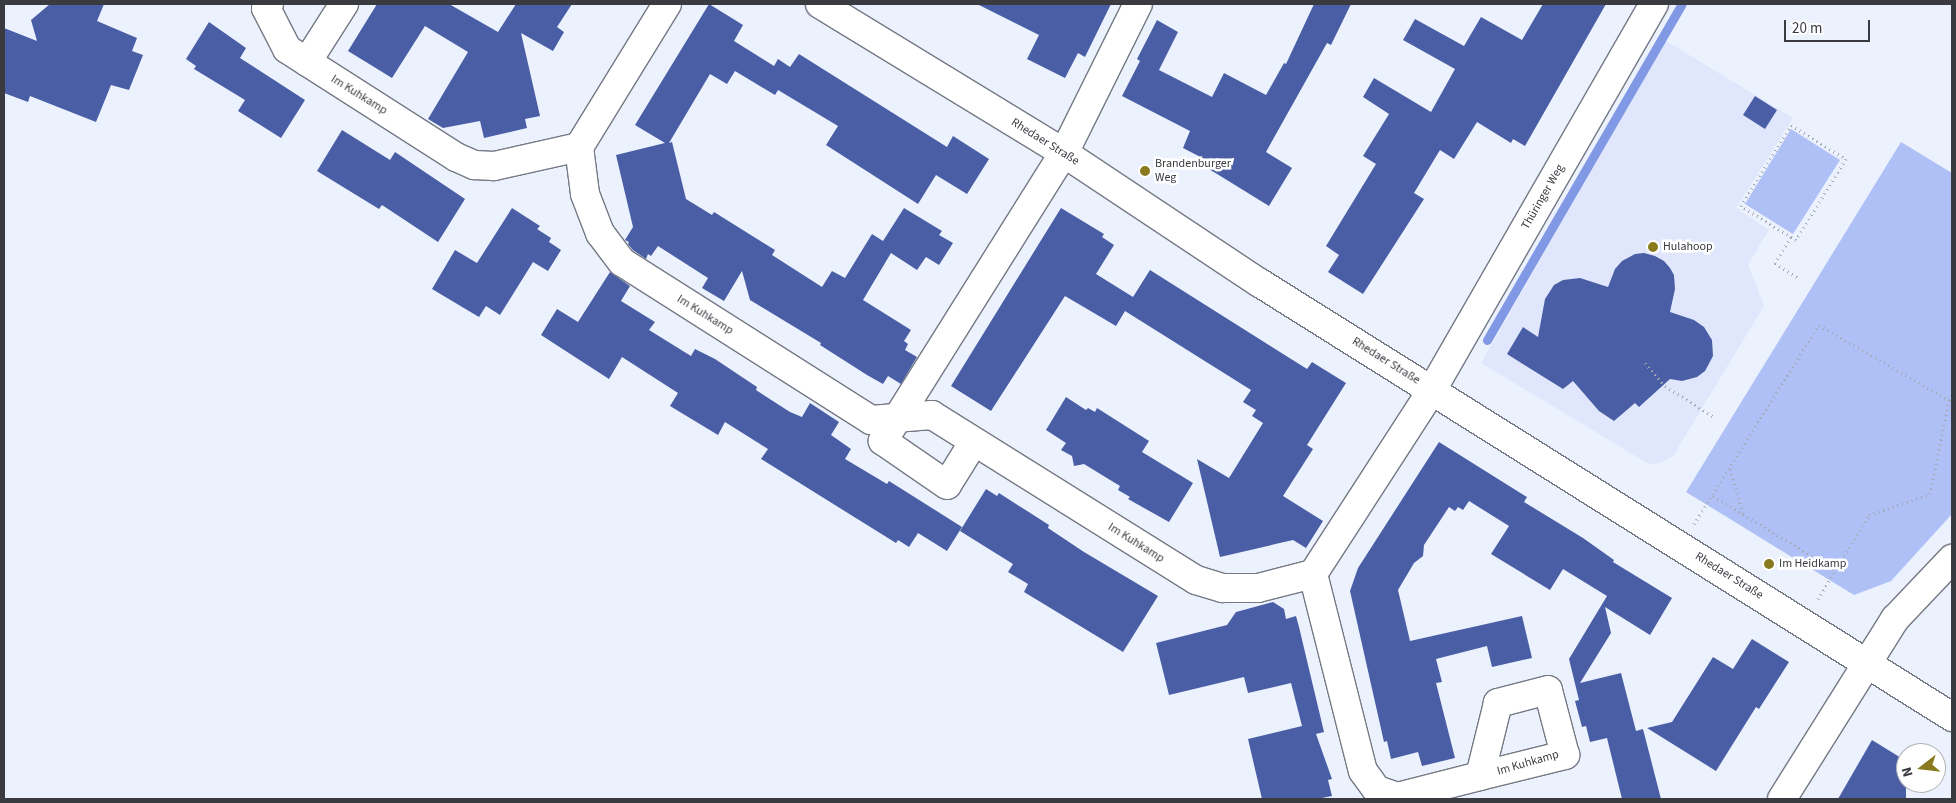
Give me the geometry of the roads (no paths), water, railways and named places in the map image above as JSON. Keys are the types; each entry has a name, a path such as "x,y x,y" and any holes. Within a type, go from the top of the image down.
{"street":[{"name":"Im Kuhkamp","path":"269,4 266,8 286,49 456,157 474,165 494,166 579,147 585,194 600,233 622,262 871,420 932,415 973,443 1196,580 1223,588 1258,588 1313,574 1363,771 1377,790 1397,796 1480,776"},
{"path":"307,62 344,4"},
{"path":"579,147 667,4"},
{"name":"Rhedaer Straße","path":"820,4 1064,153 1260,283 1952,717"},
{"path":"973,443 948,485 882,441 899,417 1064,153 1138,4"},
{"name":"Thüringer Weg","path":"1432,390 1654,4"},
{"path":"1313,574 1432,390"},
{"path":"1782,799 1895,619 1952,559"}],"waterway":[{"path":"1487,340 1682,4"}],"place":[{"name":"Brandenburger Weg","path":"1145,171"},
{"name":"Hulahoop","path":"1653,247"},
{"name":"Im Heidkamp","path":"1769,564"}]}
